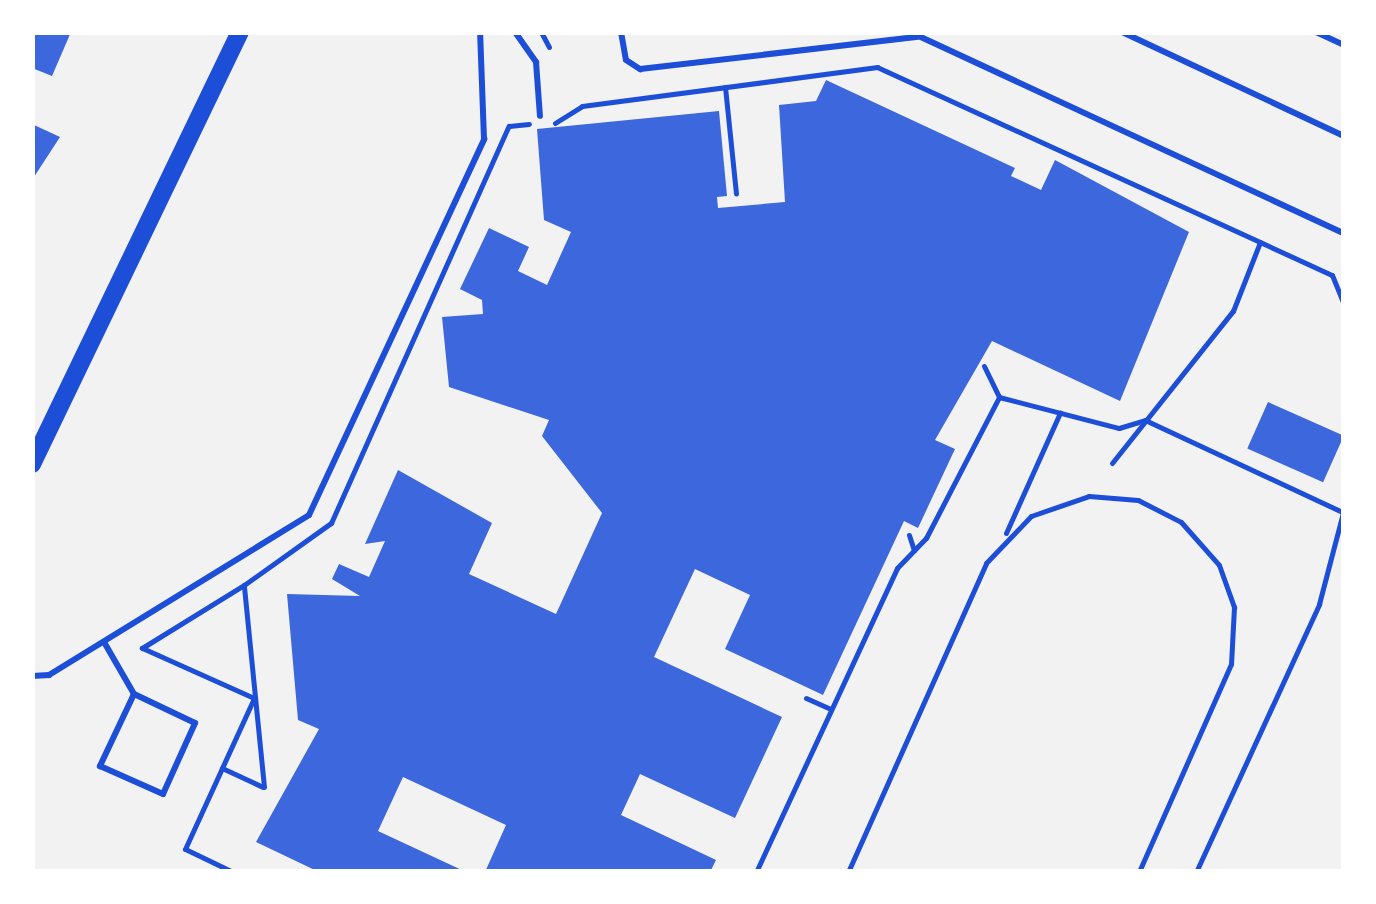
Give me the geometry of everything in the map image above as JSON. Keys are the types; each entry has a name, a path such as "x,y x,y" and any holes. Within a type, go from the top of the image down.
{"main road":[{"path":"32,464 240,32"}],"lane":[{"path":"32,676 104,642 314,508 484,139 480,32"},
{"path":"515,32 536,62 540,116"},
{"path":"621,32 626,60 640,69 919,37"},
{"path":"910,32 1344,233"},
{"path":"1122,32 1344,136"},
{"path":"1316,32 1344,45"},
{"path":"104,642 134,694 196,723 162,794 100,766 134,694"}],"path":[{"path":"509,126 725,87 877,67 1332,275 1344,306"},
{"path":"725,87 736,193"},
{"path":"1112,463 1233,311 1260,242"},
{"path":"984,366 999,398"},
{"path":"999,398 1119,428 1145,420 1343,512 1319,604 1196,872"},
{"path":"756,872 896,568 914,550 999,398"},
{"path":"848,872 1060,413"},
{"path":"1002,542 1046,508 1118,496 1181,522 1225,578 1230,664 1139,872"},
{"path":"909,535 914,550"},
{"path":"233,872 184,849 254,698 142,648 244,585"},
{"path":"806,698 831,710"},
{"path":"222,768 264,788"}],"building":[{"path":"32,32 71,32 52,76 32,68"},
{"path":"826,80 1015,168 1011,176 1041,190 1055,160 1189,232 1120,401 992,341 935,440 955,449 918,528 904,521 823,695 725,649 750,595 695,569 654,657 782,717 735,818 640,774 621,815 716,860 710,872 485,872 506,825 403,777 378,831 466,872 319,872 256,842 319,729 298,720 287,594 360,596 332,579 339,564 369,577 385,541 365,544 398,470 492,523 469,574 556,614 602,513 542,436 549,420 449,387 442,317 483,314 482,300 460,289 489,228 529,247 518,271 547,285 571,232 544,220 537,129 719,111 727,196 717,197 718,208 785,202 779,105 816,101"},
{"path":"32,124 60,137 32,180"},
{"path":"1268,402 1344,436 1323,482 1247,449"}]}
